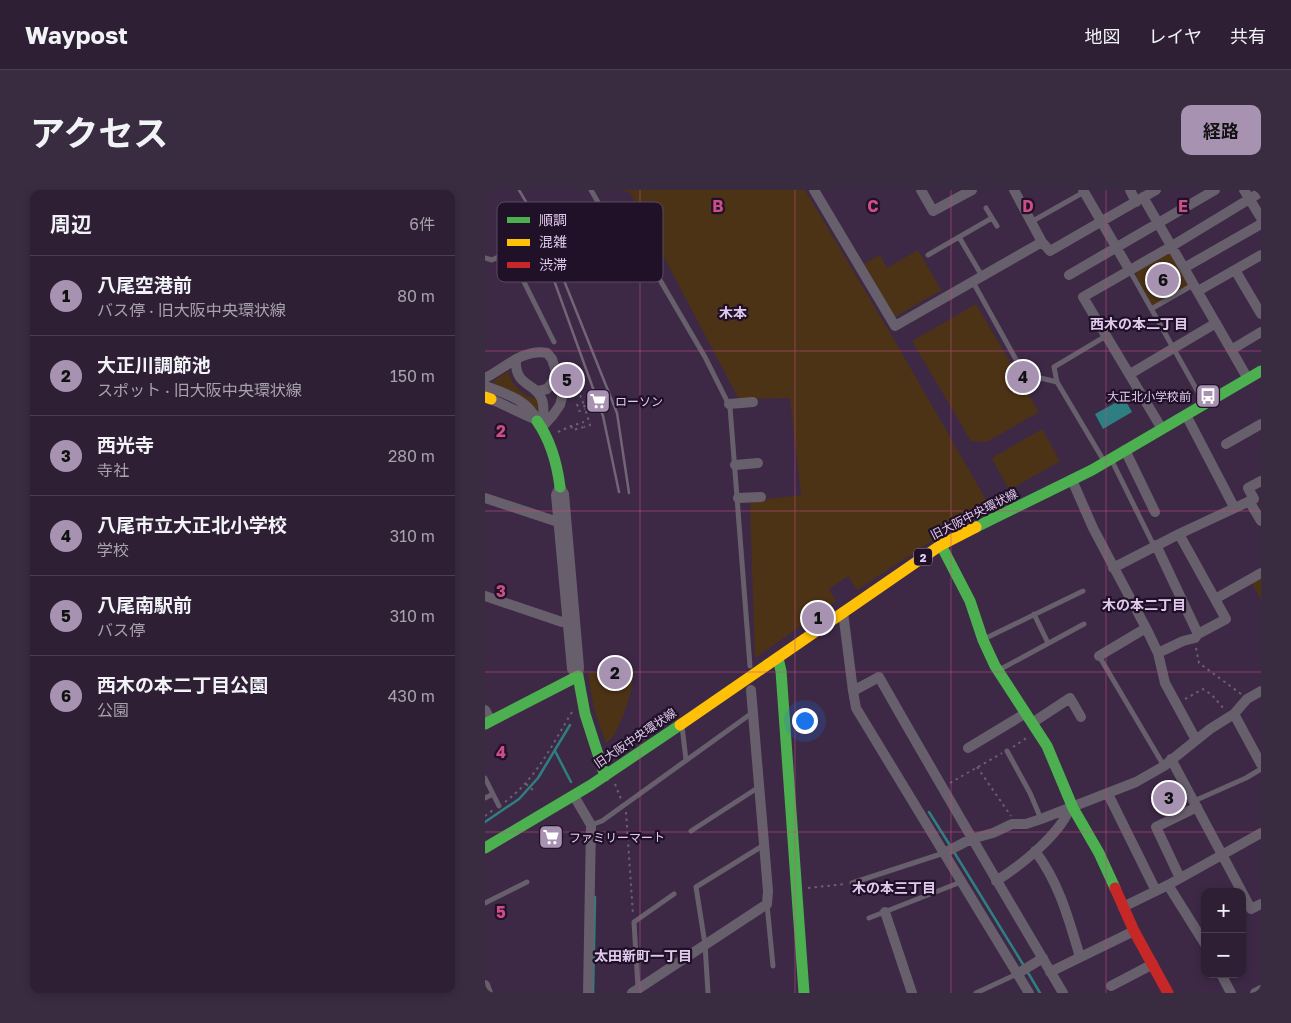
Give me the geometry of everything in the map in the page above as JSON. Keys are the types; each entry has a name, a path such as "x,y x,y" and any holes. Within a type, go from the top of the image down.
{"street":[{"path":"814,190 895,326 1042,242"},
{"path":"921,190 933,211 972,190"},
{"path":"1130,190 1140,199 1159,223 1247,379"},
{"path":"1018,191 1031,222 1042,242 1050,250 1156,190"},
{"path":"1069,275 1215,190"},
{"path":"1085,191 1130,271"},
{"path":"1161,429 1083,297 1172,246 1247,195 1261,192"},
{"path":"1247,195 1261,218"},
{"path":"1184,268 1261,224"},
{"path":"1196,288 1235,270 1261,255"},
{"path":"1235,270 1261,314"},
{"path":"1130,374 1216,323"},
{"path":"1231,350 1261,332"},
{"path":"485,378 516,359 538,351 547,353 552,359 563,394 553,415 539,424"},
{"path":"516,359 515,368 518,375 531,388 538,391 547,389 557,376"},
{"name":"旧大阪中央環状線","path":"485,848 574,796 609,778 682,724 941,544 1108,461 1261,371"},
{"path":"485,386 522,402 534,414 555,454 559,469 560,488 564,494 572,621 572,669 578,676 579,694 584,713 609,778"},
{"path":"538,391 544,408 539,424"},
{"path":"488,398 522,412 539,424"},
{"path":"729,404 753,402"},
{"path":"1186,415 1234,507"},
{"path":"1226,444 1261,424"},
{"path":"1125,450 1155,512"},
{"path":"735,465 758,463"},
{"path":"1072,480 1093,528 1157,652 1165,683 1196,740"},
{"path":"1113,568 1155,545 1254,499 1249,488 1261,481"},
{"path":"560,488 556,495 558,522 572,621"},
{"path":"738,498 761,497"},
{"path":"485,498 558,522"},
{"path":"1249,501 1261,521"},
{"path":"1157,652 1196,636 1226,619 1179,534"},
{"path":"941,544 970,601 983,640 997,670 1047,746 1056,765 1071,809 1099,853 1134,931 1168,993"},
{"path":"1155,545 1196,636"},
{"path":"1215,599 1261,573"},
{"path":"485,596 562,622 572,621"},
{"path":"843,612 853,692 857,708 1029,993"},
{"path":"1099,656 1146,628"},
{"path":"778,658 781,671 804,993"},
{"path":"485,710 488,723 578,676"},
{"path":"853,692 879,677 971,839 1063,993"},
{"path":"635,991 767,904 768,891 751,690"},
{"path":"944,853 971,839 993,833 1012,824 1026,824 1071,809 1136,782 1168,763 1210,729 1232,716 1247,699 1261,691"},
{"path":"968,748 1032,722 1070,698 1081,718"},
{"path":"1232,716 1261,764"},
{"path":"1168,763 1195,804 1240,888"},
{"path":"1108,794 1156,891"},
{"path":"574,796 591,825 588,993"},
{"path":"1181,878 1156,827 1195,804"},
{"path":"996,881 1015,870 1035,851 1065,820 1071,809"},
{"path":"1123,906 1168,885 1261,834"},
{"path":"1035,851 1046,866 1058,891 1080,957"},
{"path":"1168,885 1201,938"},
{"path":"1246,900 1251,909 1261,904"},
{"path":"885,912 912,993"},
{"path":"1050,972 1134,931"},
{"path":"1017,974 1043,958"},
{"path":"1111,986 1153,964"},
{"path":"1223,978 1231,993"},
{"path":"485,986 488,993"},
{"path":"1255,993 1261,990"}],"lane":[{"path":"591,190 598,202"},
{"path":"1031,222 1085,191"},
{"path":"986,208 997,226"},
{"path":"928,255 992,218"},
{"path":"959,237 977,279 1025,374 1057,382"},
{"path":"485,258 492,260 497,258"},
{"path":"1130,271 1205,404"},
{"path":"524,282 555,342"},
{"path":"661,282 705,357 729,404 750,666"},
{"path":"1151,309 1196,288"},
{"path":"1107,336 1054,367 1057,382 1108,461 1155,545"},
{"path":"983,640 1083,591"},
{"path":"1035,614 1049,643"},
{"path":"997,670 1084,624"},
{"path":"1099,656 1168,763"},
{"path":"591,825 624,805 753,713"},
{"path":"682,724 686,760"},
{"path":"1007,750 1030,793 1041,819"},
{"path":"1195,804 1261,770"},
{"path":"485,778 499,806"},
{"path":"691,830 759,787"},
{"path":"485,798 493,794"},
{"path":"708,993 705,944 696,887 764,845"},
{"path":"852,883 944,853"},
{"path":"485,902 527,882"},
{"path":"869,918 961,882"},
{"path":"635,991 633,922 674,894"},
{"path":"767,904 773,966"},
{"path":"976,993 1017,974"}],"path":[{"path":"571,426 573,430 590,425 579,392 576,393"},
{"path":"577,404 579,411 585,409"},
{"path":"556,433 584,422"},
{"path":"1196,636 1199,663 1247,699"},
{"path":"1176,704 1203,689 1213,695 1232,716"},
{"path":"485,816 526,784 573,710"},
{"path":"941,787 1007,750 1032,722"},
{"path":"977,767 1017,824"},
{"path":"609,778 624,805 627,816 633,922"},
{"path":"526,784 535,792"},
{"path":"796,890 852,883"}],"shaded area":[{"path":"622,190 805,190 992,510 936,538 857,590 848,576 829,589 836,601 755,658 750,501 801,495 790,398 739,399 663,255 663,202 635,202 630,193"},
{"path":"918,250 941,290 895,317 864,264 880,255 887,268"},
{"path":"1168,252 1173,253 1191,285 1155,305 1151,304 1136,275 1138,270"},
{"path":"976,304 1039,412 987,442 971,441 912,341"},
{"path":"509,371 512,381 519,390 528,396 538,399 540,403 539,414 492,384 496,379"},
{"path":"1124,398 1132,412 1103,429 1095,414"},
{"path":"1042,429 1060,461 1009,490 992,458"},
{"path":"1261,577 1261,600 1251,582"},
{"path":"633,667 633,681 625,712 614,735 606,743 594,709 588,673"}],"waterway":[{"path":"485,822 519,799 538,778 570,725"},
{"path":"555,751 571,782"},
{"path":"929,812 951,847"},
{"path":"954,852 1024,966"},
{"path":"593,993 595,897"},
{"path":"1027,971 1040,993"}],"railway":[{"path":"519,190 526,202"},
{"path":"555,282 603,416 619,492"},
{"path":"565,282 617,413 629,493"}],"traffic: fast":[{"path":"976,527 1092,470 1261,371"},
{"path":"537,421 553,452 560,487"},
{"path":"941,545 970,601 983,640 995,666 1047,746 1073,808 1099,853 1115,888"},
{"path":"778,658 781,671 804,993"},
{"path":"485,724 578,676 585,714 605,776"},
{"path":"485,848 591,785 680,725"}],"traffic: slow":[{"path":"485,397 491,399"},
{"path":"680,725 941,545 976,527"}],"traffic: jam":[{"path":"1115,888 1134,931 1168,993"}],"place":[{"name":"西木の本二丁目公園","path":"1163,280"},
{"name":"八尾市立大正北小学校","path":"1023,377"},
{"name":"八尾南駅前","path":"567,380"},
{"name":"大正北小学校前","path":"1208,396"},
{"name":"ローソン","path":"598,401"},
{"name":"八尾空港前","path":"818,618"},
{"name":"大正川調節池","path":"615,673"},
{"name":"西光寺","path":"1169,798"},
{"name":"ファミリーマート","path":"551,837"}],"district":[{"name":"木本","path":"733,312"},
{"name":"西木の本二丁目","path":"1139,323"},
{"name":"木の本二丁目","path":"1144,604"},
{"name":"木の本三丁目","path":"894,887"},
{"name":"太田新町一丁目","path":"643,955"}]}
